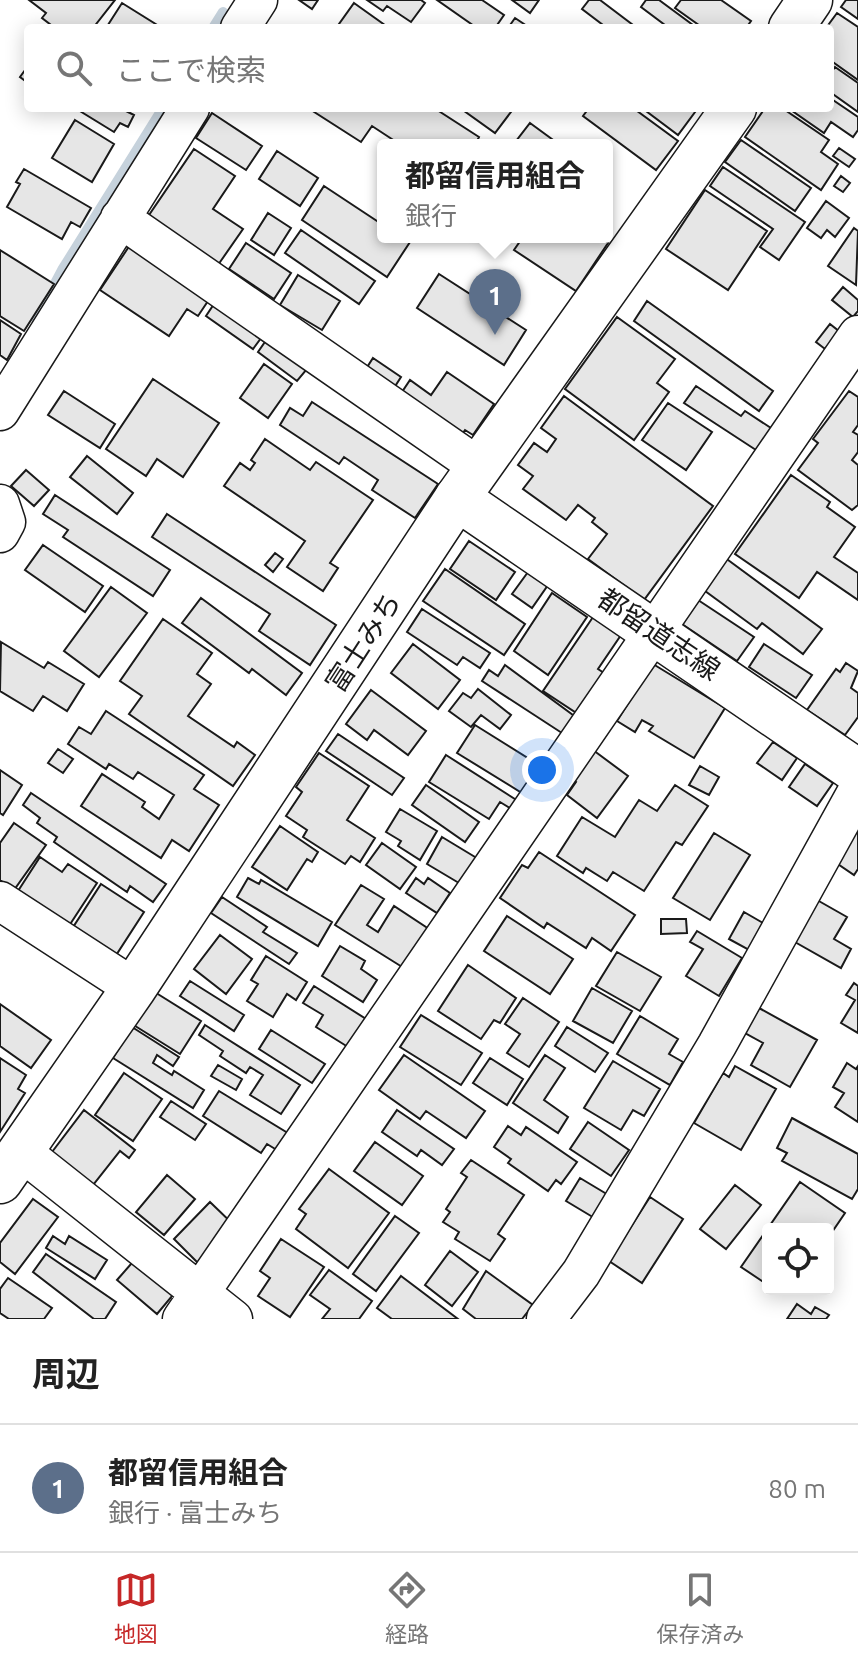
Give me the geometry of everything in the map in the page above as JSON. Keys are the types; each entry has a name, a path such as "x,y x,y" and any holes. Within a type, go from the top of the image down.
{"main road":[{"path":"794,24 810,0"},
{"name":"富士みち","path":"11,1166 134,988 468,482 731,112"},
{"name":"都留道志線","path":"468,482 654,630 858,772"}],"street":[{"path":"0,411 187,112"},
{"path":"120,218 468,482"},
{"path":"192,1307 858,335"},
{"path":"0,504 6,522 0,533"},
{"path":"546,1319 581,1273 717,1045 858,790"},
{"path":"0,901 134,988"},
{"path":"11,1166 192,1307 233,1319"}],"building":[{"path":"29,0 115,0 96,24 50,24 42,18 46,13"},
{"path":"299,0 318,0 312,9"},
{"path":"367,0 421,0 425,3 411,22 387,6 383,11"},
{"path":"437,0 482,0 504,15 498,24 471,24"},
{"path":"512,0 539,0 530,13"},
{"path":"589,0 600,0 632,24 602,24 582,9"},
{"path":"646,0 659,0 692,24 664,24 641,7"},
{"path":"681,0 721,0 751,21 749,24 697,24 675,8"},
{"path":"846,0 858,0 858,19 841,7"},
{"path":"122,3 156,24 109,24"},
{"path":"354,3 383,24 339,24"},
{"path":"837,13 858,27 858,80 834,63 834,24 829,24"},
{"path":"834,68 858,83 858,112 834,95"},
{"path":"834,101 858,117 858,130 853,137 831,122 824,133 794,112 834,112"},
{"path":"82,112 128,112 134,115 128,127 120,123 114,132"},
{"path":"314,112 440,112 479,137 392,139 372,126 361,142"},
{"path":"466,112 511,112 495,133"},
{"path":"586,112 638,112 678,141 656,170 583,116"},
{"path":"647,112 695,112 678,135"},
{"path":"762,112 788,112 829,140 821,152 838,164 821,190 745,137"},
{"path":"212,113 262,146 246,170 196,138"},
{"path":"75,120 114,144 92,182 52,158"},
{"path":"530,123 552,139 518,139"},
{"path":"741,140 811,188 795,211 725,162"},
{"path":"839,148 855,159 849,167 833,156"},
{"path":"194,149 235,176 213,209 243,229 218,265 147,218"},
{"path":"277,151 318,178 300,206 259,179"},
{"path":"723,167 805,222 779,260 760,247 773,229 710,186"},
{"path":"24,169 91,208 80,227 71,222 62,239 7,207 20,184 16,182"},
{"path":"841,176 850,183 843,192 834,186"},
{"path":"324,186 377,221 377,243 409,243 387,277 302,220"},
{"path":"705,190 767,231 728,290 666,249"},
{"path":"826,201 849,218 835,237 827,230 821,238 807,228"},
{"path":"268,213 291,228 274,255 251,240"},
{"path":"854,228 858,231 856,285 828,266"},
{"path":"301,230 375,281 359,304 285,253"},
{"path":"246,243 291,273 274,299 229,269"},
{"path":"519,243 608,243 576,291 514,250"},
{"path":"130,245 210,298 198,316 187,309 169,336 100,290"},
{"path":"0,250 54,284 24,331 0,316"},
{"path":"439,274 526,330 504,365 417,308"},
{"path":"298,275 340,301 322,330 280,305"},
{"path":"843,287 858,300 858,311 853,317 832,300"},
{"path":"216,301 264,334 253,349 206,316"},
{"path":"647,301 773,391 759,411 634,321"},
{"path":"617,317 675,359 657,383 669,392 634,440 565,389"},
{"path":"0,320 21,334 7,360 0,355"},
{"path":"830,324 840,332 825,349 816,342"},
{"path":"267,339 307,369 297,381 258,352"},
{"path":"373,358 401,377 392,391 364,372"},
{"path":"264,364 292,384 268,418 240,398"},
{"path":"447,372 494,404 473,435 465,430 458,440 398,398 410,380 431,395"},
{"path":"153,379 219,423 183,477 157,459 146,476 106,449"},
{"path":"696,386 741,416 745,411 774,430 759,452 684,403"},
{"path":"64,391 115,424 100,448 48,415"},
{"path":"849,391 858,397 858,425 853,432 858,435 858,452 852,460 858,465 858,505 852,510 798,470 818,443 813,439"},
{"path":"564,396 713,506 644,600 588,559 607,534 592,522 595,518 578,505 566,520 523,489 533,476 518,465 534,443 547,452 556,439 541,428"},
{"path":"312,402 438,484 415,518 372,490 378,480 344,457 339,464 280,425 290,408 303,416"},
{"path":"668,403 712,432 686,470 642,440"},
{"path":"265,439 310,470 316,462 373,500 330,563 338,568 323,591 287,567 305,541 224,486 240,463 250,470 255,463 251,460"},
{"path":"87,456 133,493 117,514 70,477"},
{"path":"26,470 49,490 34,506 11,486"},
{"path":"791,475 830,502 827,507 855,527 834,557 858,573 858,600 817,572 799,598 735,554"},
{"path":"55,495 170,570 153,596 63,537 68,530 43,514"},
{"path":"167,514 336,625 310,665 259,631 270,614 152,537"},
{"path":"469,541 515,572 496,600 450,569"},
{"path":"43,545 103,586 85,612 25,570"},
{"path":"275,553 283,559 273,572 265,565"},
{"path":"724,557 822,629 803,654 762,623 757,629 701,588"},
{"path":"445,569 525,624 504,655 423,601"},
{"path":"528,572 548,585 532,608 512,594"},
{"path":"111,587 147,613 99,677 64,651"},
{"path":"552,593 587,617 548,675 514,651"},
{"path":"201,598 302,673 286,695 252,669 249,673 182,623"},
{"path":"695,598 754,637 737,661 679,622"},
{"path":"422,609 490,653 480,668 463,657 457,665 407,632"},
{"path":"593,617 621,635 598,669 604,673 578,714 543,691"},
{"path":"163,619 212,653 197,674 211,684 188,716 234,747 237,742 255,755 233,786 129,714 142,696 120,681"},
{"path":"1,642 44,668 48,662 84,684 67,711 43,696 33,711 0,691"},
{"path":"413,644 460,680 438,709 391,673"},
{"path":"764,644 812,675 796,698 749,667"},
{"path":"846,663 858,671 851,688 858,693 858,717 845,735 807,710 836,669 840,672"},
{"path":"653,664 725,708 694,758 649,731 653,726 642,720 635,732 617,721"},
{"path":"505,665 577,718 565,735 482,681 489,670 498,676"},
{"path":"478,689 511,715 500,729 481,715 471,727 449,711 463,693 471,698"},
{"path":"371,690 426,731 408,755 374,730 367,740 346,724"},
{"path":"106,711 204,775 194,789 219,805 189,851 172,840 161,858 81,806 102,774 145,802 142,807 159,819 174,795 138,772 133,779 109,764 106,769 68,744 79,727 91,734"},
{"path":"475,725 539,765 522,793 457,753"},
{"path":"338,734 404,778 392,795 326,751"},
{"path":"773,742 797,758 782,780 757,763"},
{"path":"58,749 73,759 63,773 48,763"},
{"path":"593,750 628,776 597,818 567,795 576,782 571,778"},
{"path":"319,753 369,786 347,820 375,838 360,862 351,856 345,864 303,837 307,830 286,816 302,792 296,787"},
{"path":"446,755 518,801 513,810 500,802 489,819 429,782"},
{"path":"805,764 833,783 817,806 789,787"},
{"path":"700,766 719,777 709,795 689,785"},
{"path":"0,770 22,785 3,815 0,813"},
{"path":"426,785 479,822 465,842 412,805"},
{"path":"675,785 708,806 682,845 676,842 644,891 613,872 607,881 586,868 583,873 557,856 582,817 615,837 639,800 657,811"},
{"path":"31,793 166,884 153,902 130,886 127,892 54,842 57,837 37,823 40,818 23,805"},
{"path":"400,809 437,831 420,860 398,846 401,841 386,832"},
{"path":"858,822 858,869 854,875 832,860"},
{"path":"14,823 46,845 14,890 0,880 0,843"},
{"path":"280,826 318,852 312,862 307,859 287,890 252,867"},
{"path":"714,833 750,855 710,920 673,898"},
{"path":"442,837 480,860 464,886 427,864"},
{"path":"382,843 416,867 400,889 366,865"},
{"path":"539,852 635,915 611,951 592,938 586,948 547,923 544,928 500,898 522,865 528,868"},
{"path":"40,857 62,872 68,864 97,883 65,932 18,891"},
{"path":"248,878 259,884 261,880 332,922 318,946 237,897"},
{"path":"416,878 424,884 428,878 450,893 437,913 406,893"},
{"path":"101,884 144,912 111,963 68,935"},
{"path":"361,885 384,899 367,925 378,932 394,906 432,931 407,970 335,925"},
{"path":"810,896 847,917 834,939 851,949 841,968 786,937"},
{"path":"222,897 267,927 263,932 297,953 289,964 211,913"},
{"path":"744,912 763,923 749,950 729,939"},
{"path":"507,916 573,959 550,994 484,951"},
{"path":"661,919 686,919 687,933 661,934"},
{"path":"697,931 742,958 719,996 686,976 703,949 690,942"},
{"path":"220,935 252,959 226,994 194,969"},
{"path":"340,946 365,961 361,969 377,980 363,1002 322,976"},
{"path":"617,952 661,977 640,1011 596,986"},
{"path":"266,956 307,982 296,1000 287,994 273,1017 247,1001 258,984 251,980"},
{"path":"468,965 516,998 500,1023 494,1020 481,1039 438,1011"},
{"path":"190,981 244,1015 234,1031 180,996"},
{"path":"854,983 858,986 858,1033 841,1023 855,1000 846,995"},
{"path":"314,986 374,1024 356,1052 316,1027 323,1015 303,1003"},
{"path":"592,988 632,1011 613,1043 573,1021"},
{"path":"153,991 201,1021 180,1054 132,1024"},
{"path":"523,998 559,1022 529,1067 507,1053 520,1034 505,1024"},
{"path":"0,1004 51,1040 31,1068 0,1046"},
{"path":"759,1008 817,1040 790,1087 751,1065 763,1043 745,1033"},
{"path":"421,1015 482,1053 461,1085 400,1047"},
{"path":"640,1016 678,1039 669,1054 683,1062 670,1085 617,1054"},
{"path":"205,1025 300,1085 281,1114 250,1095 263,1075 250,1067 246,1073 220,1056 223,1051 199,1035"},
{"path":"132,1027 179,1057 173,1066 157,1055 153,1063 172,1075 174,1071 204,1090 193,1108 113,1058"},
{"path":"567,1027 608,1053 595,1072 555,1046"},
{"path":"271,1030 325,1064 312,1083 259,1049"},
{"path":"404,1055 485,1111 466,1138 426,1111 420,1119 379,1090"},
{"path":"545,1055 565,1068 544,1100 568,1117 558,1133 513,1103"},
{"path":"0,1058 26,1075 18,1089 25,1093 0,1132"},
{"path":"490,1058 523,1079 507,1105 473,1083"},
{"path":"613,1061 660,1089 644,1116 633,1110 621,1130 584,1108"},
{"path":"847,1063 856,1069 858,1066 858,1122 835,1107 844,1093 833,1087"},
{"path":"218,1065 242,1079 236,1090 211,1076"},
{"path":"735,1066 776,1089 741,1150 694,1123 723,1073 729,1077"},
{"path":"124,1073 162,1099 133,1141 95,1115"},
{"path":"219,1091 296,1138 285,1155 267,1144 261,1153 203,1116"},
{"path":"171,1101 206,1124 195,1140 160,1117"},
{"path":"84,1110 135,1150 129,1158 120,1151 93,1185 52,1152"},
{"path":"397,1110 454,1149 442,1165 421,1150 417,1156 382,1132"},
{"path":"792,1118 858,1154 858,1189 852,1199 782,1161 787,1153 777,1148"},
{"path":"588,1122 629,1150 611,1176 570,1149"},
{"path":"508,1126 521,1135 526,1127 577,1162 561,1184 556,1180 548,1191 508,1163 511,1159 494,1147"},
{"path":"375,1142 423,1176 402,1205 354,1171"},
{"path":"471,1160 524,1195 498,1234 505,1239 490,1261 455,1239 459,1232 443,1222 450,1212 446,1209 467,1177 461,1173"},
{"path":"329,1169 389,1213 348,1268 296,1229 306,1214 299,1209"},
{"path":"167,1175 195,1199 164,1235 136,1212"},
{"path":"580,1178 610,1196 596,1219 566,1201"},
{"path":"800,1182 845,1213 834,1229 834,1223 772,1223"},
{"path":"735,1185 761,1205 726,1249 700,1229"},
{"path":"650,1197 683,1219 642,1283 609,1261"},
{"path":"33,1199 58,1217 15,1274 0,1262 0,1243"},
{"path":"210,1202 238,1229 201,1266 174,1239"},
{"path":"395,1216 419,1233 376,1291 353,1274"},
{"path":"53,1236 65,1244 69,1236 107,1260 95,1279 46,1248"},
{"path":"762,1237 762,1281 741,1267"},
{"path":"281,1239 324,1267 290,1317 258,1296 270,1278 260,1271"},
{"path":"450,1251 478,1272 452,1306 425,1285"},
{"path":"46,1254 116,1302 105,1319 94,1319 33,1272"},
{"path":"138,1256 178,1289 157,1314 117,1280"},
{"path":"329,1270 372,1301 359,1319 322,1319 330,1309 310,1295"},
{"path":"486,1271 533,1305 522,1319 476,1319 463,1309"},
{"path":"401,1276 458,1319 392,1319 377,1308"},
{"path":"8,1278 52,1308 44,1319 9,1319 0,1313 0,1289"},
{"path":"797,1304 811,1314 815,1307 829,1315 826,1319 787,1319"}],"waterway":[{"path":"216,24 223,12"},
{"path":"36,319 62,270 161,112"}],"place":[{"name":"都留信用組合","path":"495,335"}]}
